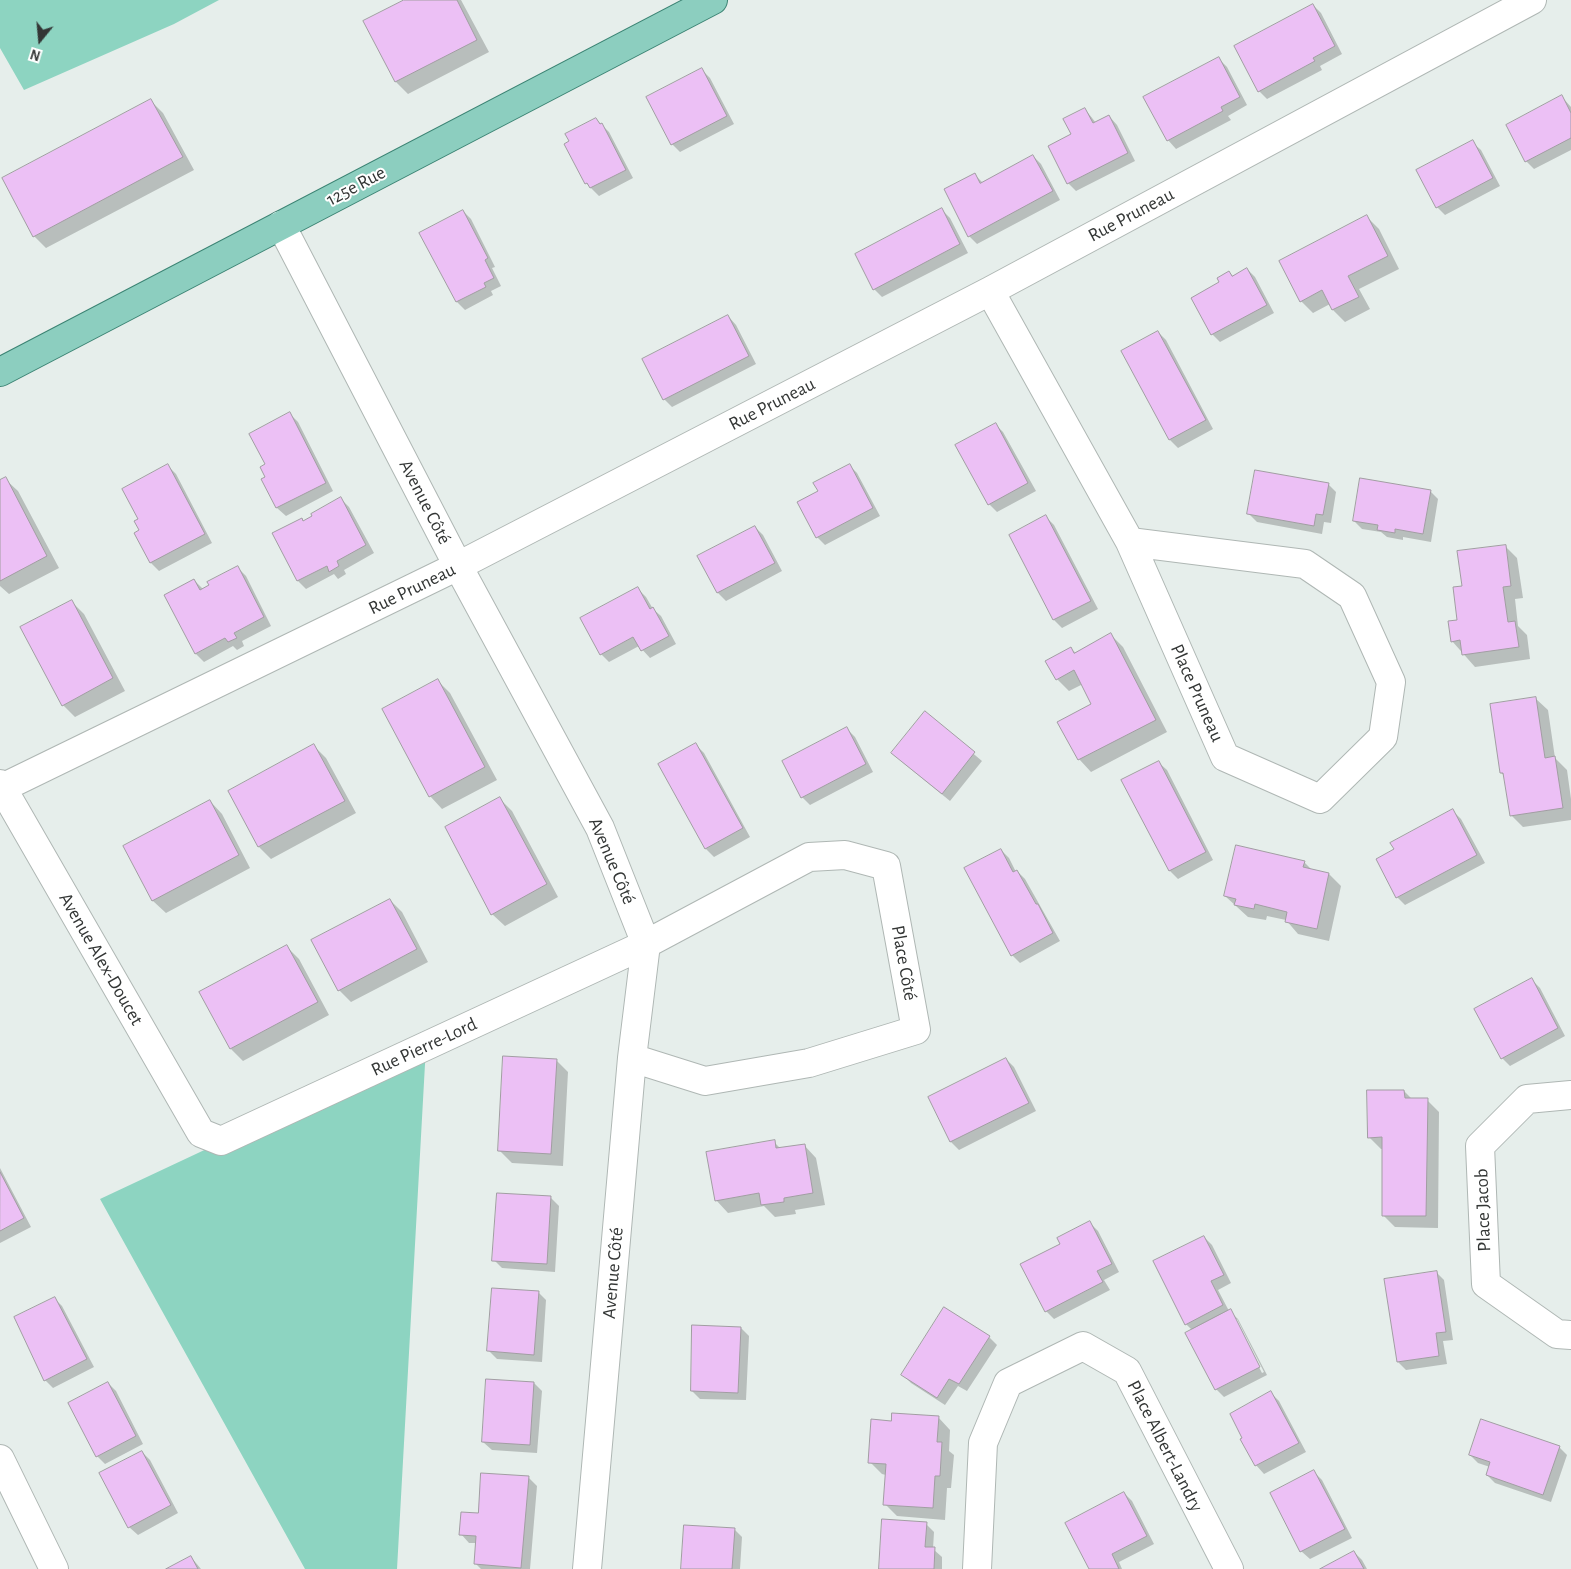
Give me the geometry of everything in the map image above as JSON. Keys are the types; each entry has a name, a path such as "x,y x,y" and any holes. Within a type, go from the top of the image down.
{"main road":[{"name":"125e Rue","path":"0,372 713,0"}],"street":[{"name":"Rue Pruneau","path":"1,786 458,566 990,291 1532,0"},
{"name":"Avenue Côté","path":"281,225 458,566 600,828 646,944 632,1058 587,1569"},
{"name":"Place Pruneau","path":"990,291 1130,542 1225,757 1320,799 1383,737 1391,682 1352,596 1305,564 1130,542"},
{"name":"Avenue Alex-Doucet","path":"1,786 201,1133"},
{"name":"Place Côté","path":"632,1058 705,1081 809,1063 916,1030 886,866 845,855 809,856 646,944"},
{"name":"Rue Pierre-Lord","path":"201,1133 221,1141 646,944"},
{"name":"Place Jacob","path":"1571,1095 1527,1099 1480,1146 1486,1284 1557,1334 1571,1335"},
{"name":"Place Albert-Landry","path":"978,1569 983,1443 1008,1383 1083,1346 1127,1371 1229,1569"},
{"path":"0,1459 54,1569"}],"green space":[{"path":"0,0 219,0 174,24 24,90 0,48"},
{"path":"426,1046 397,1569 305,1569 100,1199"}],"building":[{"path":"404,0 457,0 477,40 395,82 363,21"},
{"path":"1313,4 1335,46 1313,58 1315,61 1258,92 1234,46"},
{"path":"1219,57 1240,97 1221,107 1223,111 1167,141 1143,97"},
{"path":"702,68 727,116 671,145 646,97"},
{"path":"1562,95 1571,113 1571,138 1525,162 1506,125"},
{"path":"151,99 183,157 33,237 2,178"},
{"path":"1085,108 1093,123 1109,115 1128,153 1067,184 1048,146 1071,134 1063,119"},
{"path":"596,118 600,124 602,123 626,170 590,188 587,183 585,184 564,144 569,141 565,134"},
{"path":"1473,140 1493,178 1436,208 1416,170"},
{"path":"1033,155 1053,191 968,237 944,189 975,173 980,183"},
{"path":"942,208 960,244 873,290 855,254"},
{"path":"463,210 488,258 485,260 494,278 484,283 486,287 456,302 419,233"},
{"path":"1367,215 1388,256 1348,276 1359,297 1332,310 1322,290 1300,302 1279,261"},
{"path":"1247,268 1267,305 1211,335 1191,298 1219,282 1217,278 1229,271 1232,276"},
{"path":"728,315 749,356 663,400 642,359"},
{"path":"1158,331 1206,420 1169,440 1121,351"},
{"path":"290,412 326,483 276,508 261,479 265,477 260,467 265,464 249,434"},
{"path":"996,423 1028,483 988,505 955,445"},
{"path":"168,464 205,534 150,563 134,533 139,530 134,521 138,519 122,489"},
{"path":"850,464 873,508 816,538 797,502 818,491 813,483"},
{"path":"1255,470 1329,483 1323,515 1316,514 1314,526 1247,514"},
{"path":"6,477 47,556 0,581 0,480"},
{"path":"1360,478 1431,490 1423,534 1395,529 1395,533 1377,530 1378,525 1353,521"},
{"path":"341,497 366,545 337,561 339,566 329,572 327,566 297,581 272,533 302,518 303,521 312,516 311,514"},
{"path":"1046,515 1091,601 1053,620 1009,535"},
{"path":"755,526 775,563 717,593 697,556"},
{"path":"1506,545 1511,586 1503,587 1508,622 1515,621 1519,647 1462,655 1460,640 1451,642 1448,621 1457,620 1453,587 1462,586 1457,551"},
{"path":"238,566 264,617 234,633 237,638 228,642 225,638 195,654 164,595 194,579 200,590 209,585 207,582"},
{"path":"638,587 650,609 653,607 669,636 641,651 633,637 600,655 580,618"},
{"path":"72,600 113,678 62,706 20,627"},
{"path":"1111,633 1156,720 1078,760 1057,722 1091,704 1074,670 1056,680 1045,661 1071,647 1074,653"},
{"path":"438,679 485,767 429,797 382,709"},
{"path":"1536,697 1545,758 1555,756 1563,808 1510,816 1503,773 1500,773 1490,704"},
{"path":"925,711 975,752 942,794 891,753"},
{"path":"847,727 866,764 801,798 782,761"},
{"path":"696,743 743,828 705,849 658,764"},
{"path":"314,744 345,801 258,847 228,791"},
{"path":"1159,761 1206,852 1169,871 1121,780"},
{"path":"500,797 547,884 491,915 445,827"},
{"path":"210,800 239,855 152,901 123,846"},
{"path":"1453,809 1477,855 1396,898 1376,859 1394,849 1390,843"},
{"path":"1236,845 1305,861 1303,867 1329,873 1317,929 1285,922 1287,912 1255,904 1254,909 1234,905 1236,899 1224,896"},
{"path":"1001,849 1013,872 1017,870 1053,933 1011,956 964,868"},
{"path":"390,899 417,949 338,991 311,940"},
{"path":"287,945 318,1002 230,1049 199,992"},
{"path":"1532,978 1558,1028 1501,1059 1474,1009"},
{"path":"503,1056 557,1059 551,1154 498,1151"},
{"path":"1006,1058 1029,1103 950,1142 928,1097"},
{"path":"1367,1090 1404,1090 1405,1098 1428,1098 1426,1216 1382,1216 1382,1137 1368,1138"},
{"path":"775,1140 776,1148 805,1144 813,1193 784,1198 784,1202 761,1205 759,1193 715,1201 706,1152"},
{"path":"0,1172 24,1218 0,1231"},
{"path":"497,1193 551,1196 547,1264 492,1261"},
{"path":"1090,1221 1112,1264 1097,1271 1103,1282 1045,1312 1020,1264 1060,1244 1057,1238"},
{"path":"1204,1236 1224,1275 1211,1281 1223,1305 1185,1325 1153,1261"},
{"path":"1437,1271 1446,1332 1436,1333 1439,1356 1397,1362 1384,1279"},
{"path":"492,1288 539,1291 534,1355 487,1351"},
{"path":"55,1297 87,1359 44,1381 14,1317"},
{"path":"944,1307 990,1336 959,1384 949,1379 937,1398 901,1375"},
{"path":"1231,1309 1260,1367 1215,1390 1185,1333"},
{"path":"692,1325 741,1327 738,1393 691,1391"},
{"path":"486,1379 534,1382 530,1445 482,1442"},
{"path":"108,1382 136,1436 96,1457 68,1403"},
{"path":"1271,1391 1299,1443 1255,1466 1240,1439 1242,1438 1230,1414"},
{"path":"892,1413 939,1416 937,1442 942,1442 940,1476 935,1476 933,1508 883,1505 886,1464 868,1463 871,1419 891,1421"},
{"path":"1481,1419 1560,1446 1543,1495 1486,1475 1490,1462 1469,1455"},
{"path":"142,1451 171,1505 128,1528 99,1473"},
{"path":"1314,1470 1345,1529 1300,1552 1270,1493"},
{"path":"481,1473 529,1476 521,1568 474,1564 476,1536 459,1535 461,1512 478,1513"},
{"path":"1124,1492 1147,1536 1112,1554 1119,1569 1089,1569 1065,1523"},
{"path":"882,1519 927,1522 925,1547 935,1547 934,1569 879,1569"},
{"path":"684,1525 735,1528 732,1569 681,1569"},
{"path":"1354,1551 1364,1569 1320,1569"},
{"path":"191,1556 198,1569 166,1569"}]}
